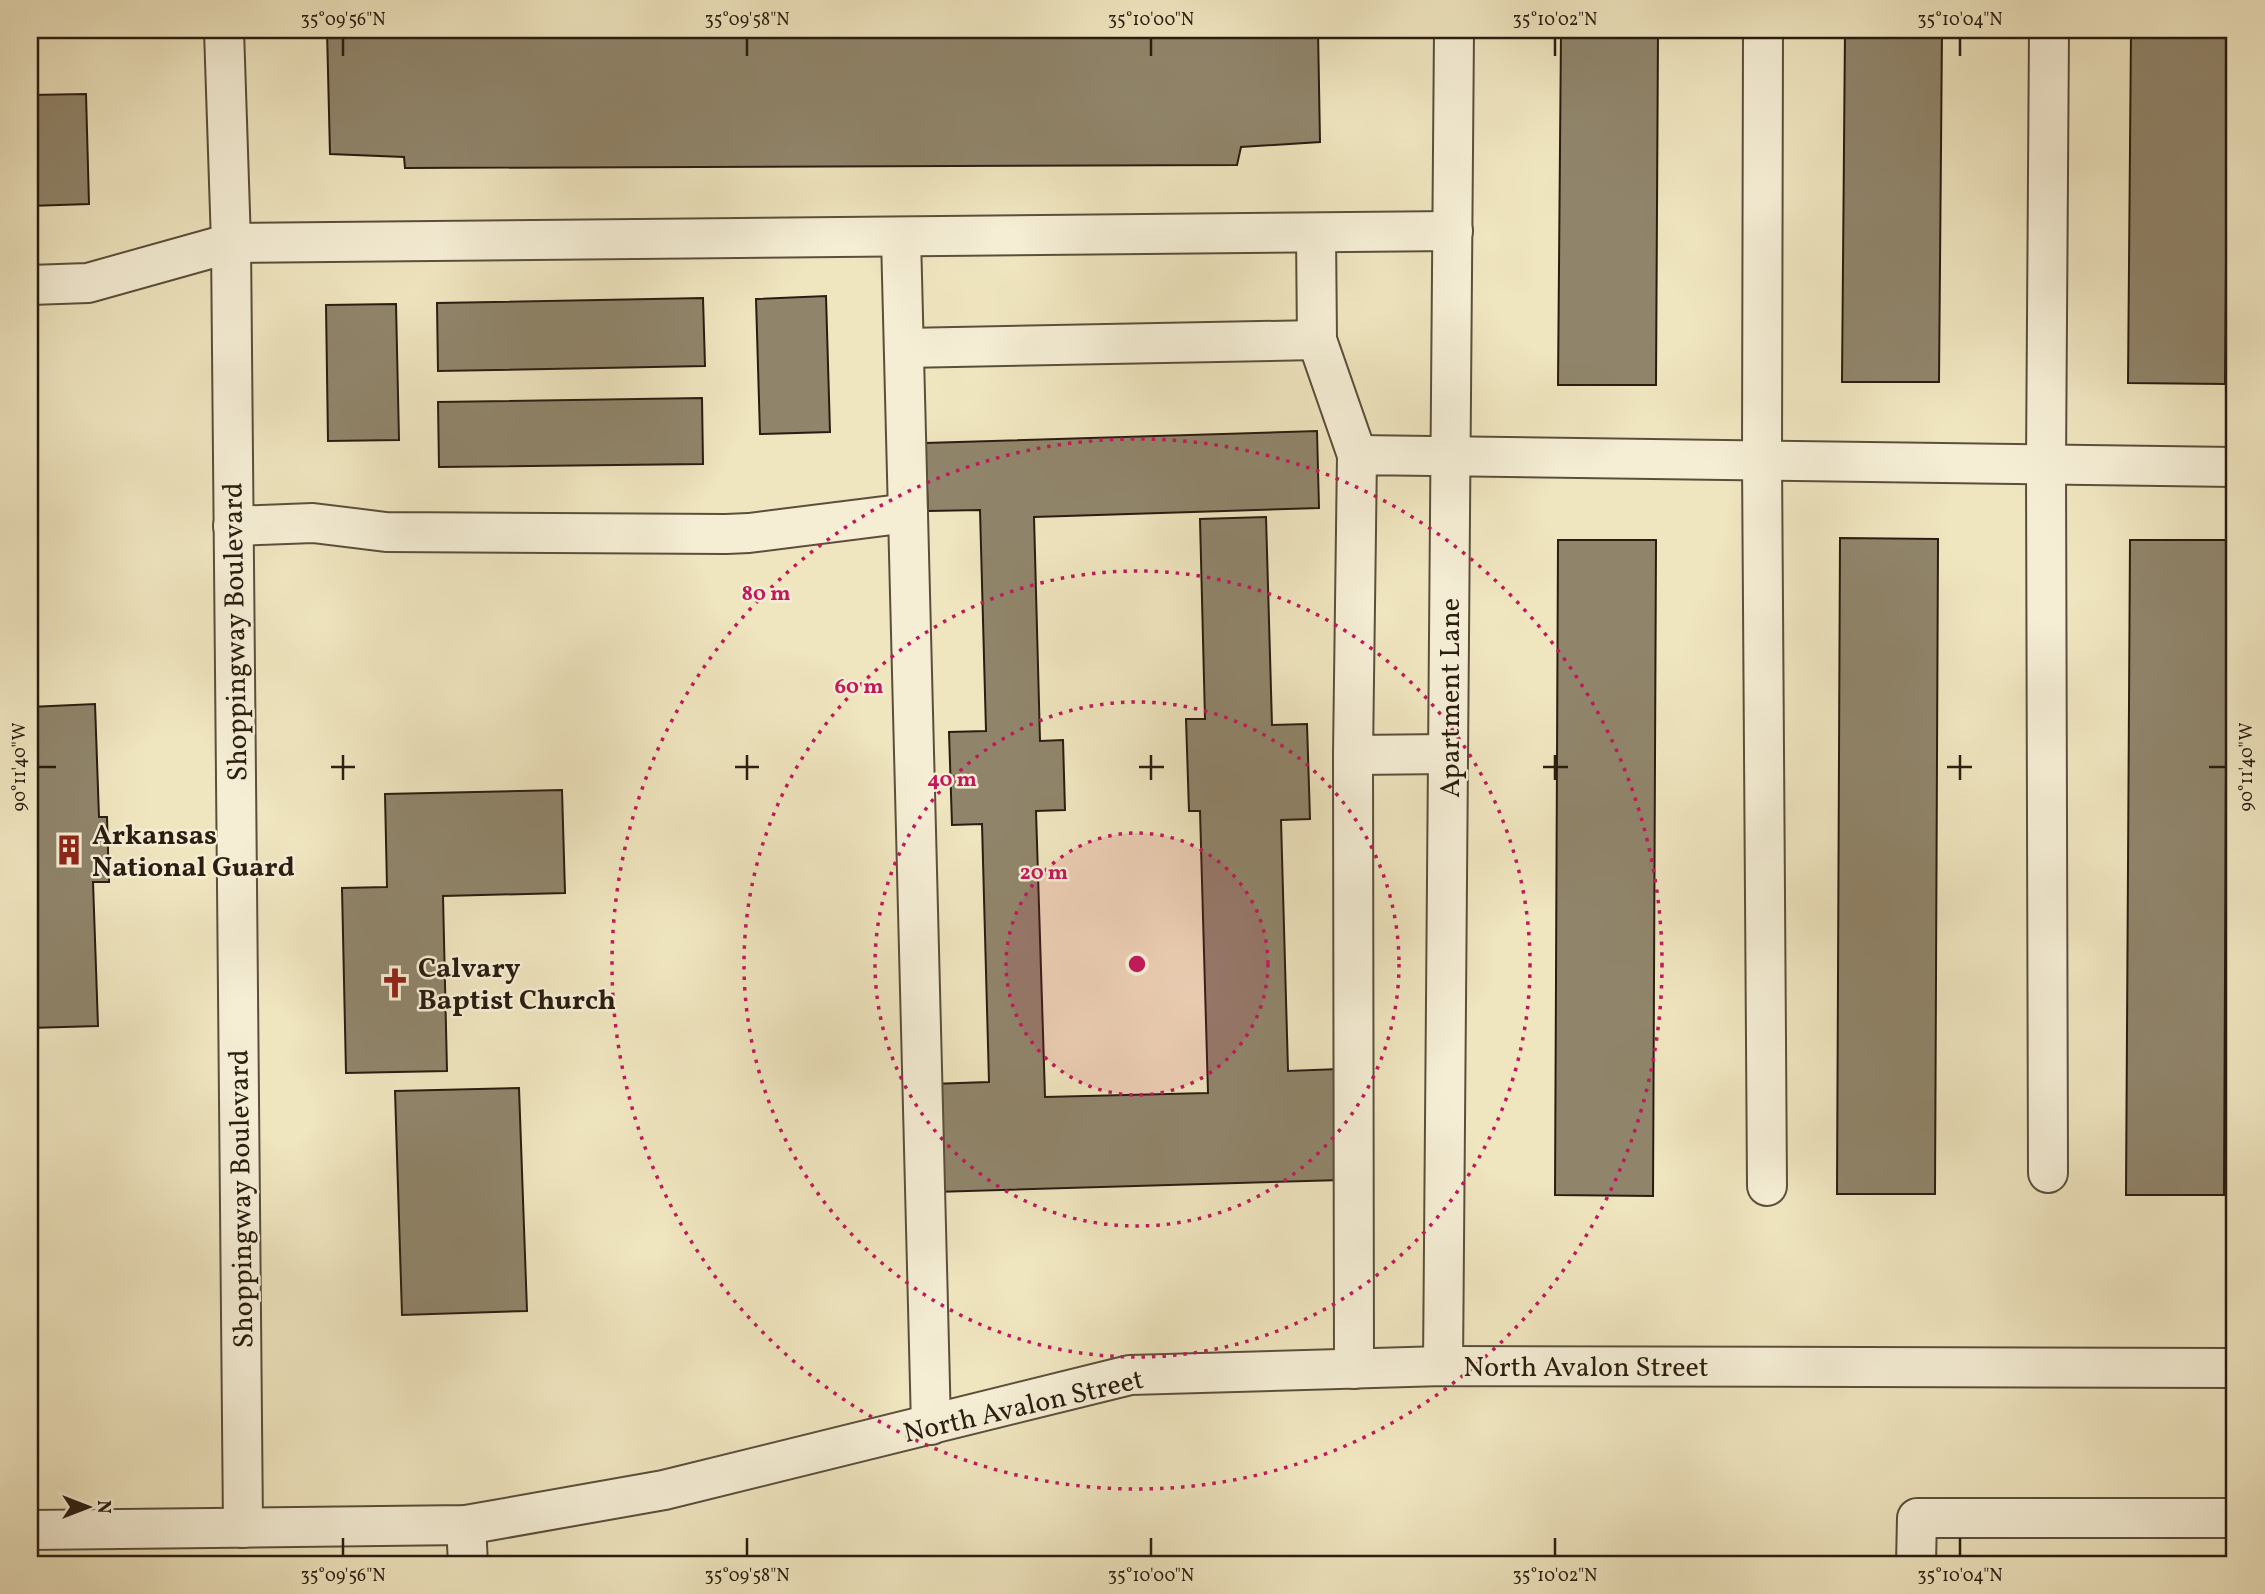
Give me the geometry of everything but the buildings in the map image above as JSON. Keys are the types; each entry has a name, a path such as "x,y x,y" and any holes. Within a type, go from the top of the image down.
{"street":[{"name":"Shoppingway Boulevard","path":"224,30 231,243 243,1528"},
{"name":"Apartment Lane","path":"1443,1366 1454,30"},
{"path":"1763,30 1762,460 1767,1186"},
{"path":"2048,1173 2046,464 2049,30"},
{"path":"30,285 88,283 231,243 1453,231"},
{"path":"1316,233 1317,340 1357,455 1353,755 1354,1369"},
{"path":"901,237 931,1425"},
{"path":"904,348 1317,340"},
{"path":"1357,455 2235,467"},
{"path":"233,526 313,523 386,532 726,534 908,513"},
{"path":"1353,755 1448,754"},
{"name":"North Avalon Street","path":"30,1530 466,1525 664,1490 1130,1375 1443,1366 2235,1368"},
{"path":"1916,1564 1917,1518 2235,1518"},
{"path":"466,1525 468,1564"}],"place":[{"name":"Arkansas National Guard","path":"69,850"},
{"name":"Calvary Baptist Church","path":"395,983"}]}
